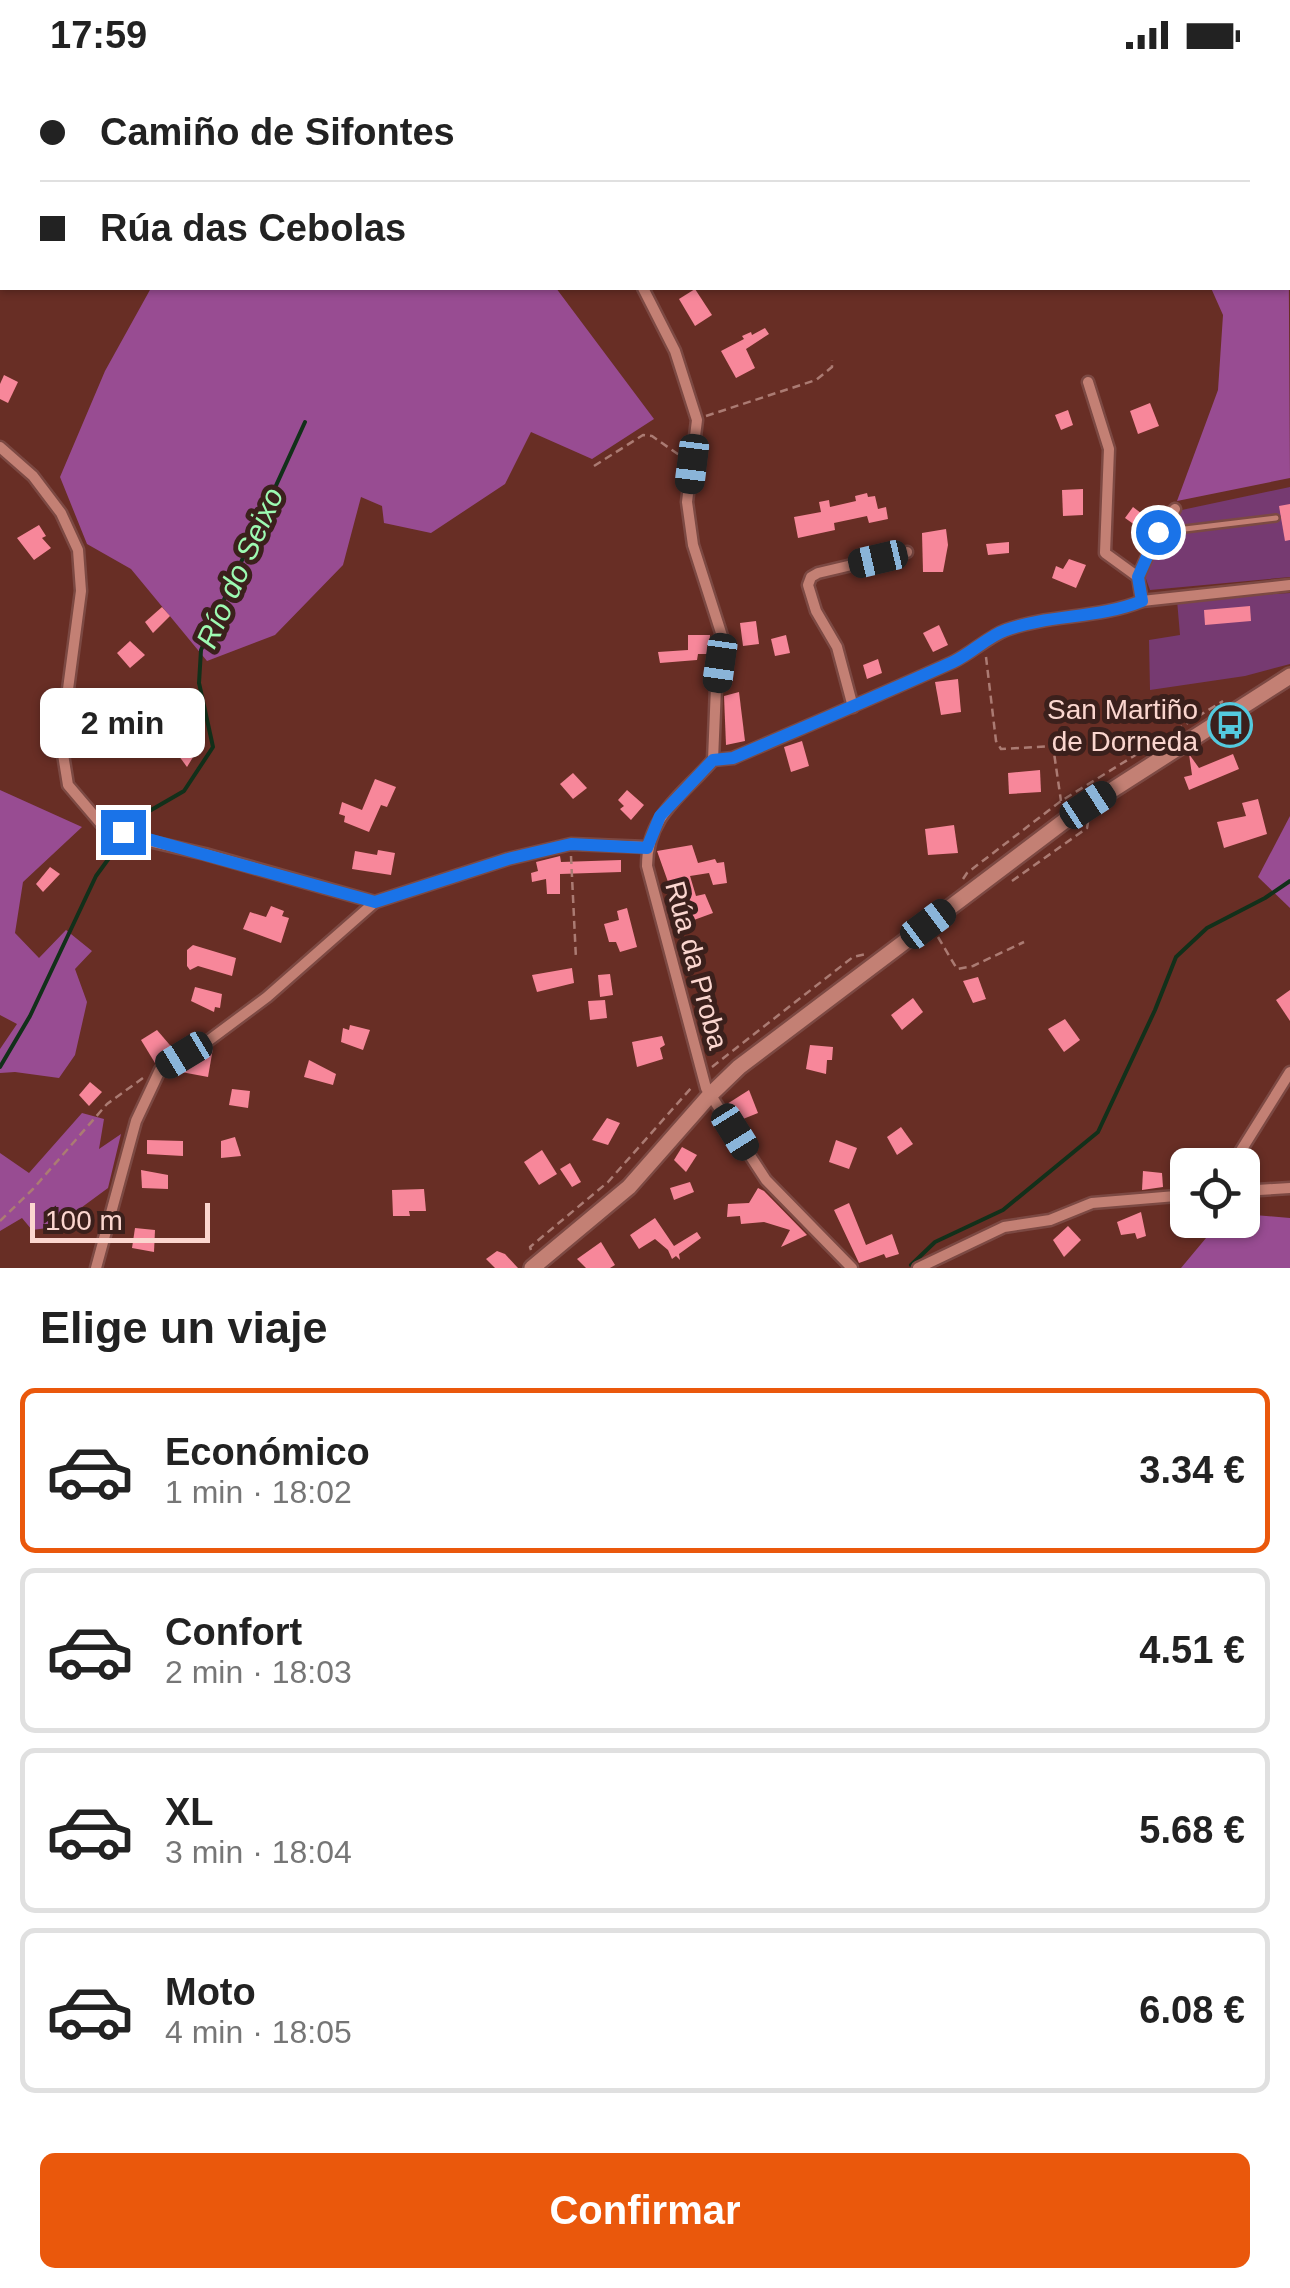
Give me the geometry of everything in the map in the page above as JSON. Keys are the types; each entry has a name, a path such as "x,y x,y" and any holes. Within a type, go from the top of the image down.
{"main road":[{"path":"531,1260 628,1187 710,1095 754,1055 1068,819 1290,676"}],"street":[{"path":"644,290 675,351 696,420 687,502 693,545 723,639 716,687 713,760 733,758 853,707 981,646 1002,631 1043,620 1120,610 1142,601 1290,585"},
{"path":"1088,382 1109,449 1105,554 1138,577"},
{"path":"0,447 43,488 61,513 78,550 81,590 61,742 68,785 102,825 144,840 375,902"},
{"path":"1142,601 1138,577 1158,532 1176,509"},
{"path":"853,707 837,647 816,611 808,585 818,573 907,552"},
{"name":"Rúa da Proba","path":"713,760 660,816 647,848 647,866 703,1075 710,1095 766,1180 850,1268"},
{"path":"96,1268 136,1121 160,1070 208,1041 267,997 375,902 508,859 571,844 647,848"},
{"path":"1243,1148 1290,1072"},
{"path":"1260,1190 1290,1188"},
{"path":"918,1268 1004,1227 1050,1220 1092,1203 1170,1196"}],"lane":[{"path":"1158,532 1276,518"}],"path":[{"path":"696,420 816,380 832,368 832,360"},
{"path":"594,466 643,435 652,436 692,464"},
{"path":"981,646 989,664 996,741 1001,749 1053,746 1063,811 1068,819"},
{"path":"1012,881 1087,828 1090,816"},
{"path":"571,844 576,959"},
{"path":"928,924 957,969 973,966 1024,942"},
{"path":"531,1260 530,1246 618,1172 703,1075 853,957 866,954"},
{"path":"0,1221 106,1104 130,1085 160,1070"}],"shaded area":[{"path":"150,290 557,290 654,419 592,459 531,432 505,484 431,533 384,523 382,506 361,497 343,565 275,635 207,661 131,569 87,544 60,477 105,371"},
{"path":"1212,290 1289,290 1290,478 1177,501 1218,390 1223,315"},
{"path":"1290,487 1290,577 1150,590 1145,576 1177,511"},
{"path":"1290,593 1290,664 1245,676 1150,690 1149,640 1180,635 1177,600"},
{"path":"0,790 82,827 23,882 15,933 39,958 66,930 92,951 75,969 87,1002 75,1055 59,1078 0,1073 0,1049 17,1024 0,1015"},
{"path":"1290,816 1290,908 1258,877"},
{"path":"82,1113 104,1119 99,1149 121,1134 108,1188 55,1227 32,1230 22,1218 0,1231 0,1153 29,1173"},
{"path":"1260,1215 1290,1218 1290,1268 1181,1268 1206,1238 1260,1238"}],"building":[{"path":"696,290 712,315 695,326 679,299"},
{"path":"765,328 769,334 746,349 755,368 736,378 721,351 744,339 742,336"},
{"path":"4,375 18,382 8,403 0,399"},
{"path":"1150,403 1159,426 1138,434 1130,411"},
{"path":"1068,410 1073,425 1061,430 1055,415"},
{"path":"1083,489 1083,515 1063,516 1062,490"},
{"path":"867,493 868,497 875,496 878,509 886,507 888,519 869,523 867,516 834,523 835,530 798,538 794,517 821,512 819,502 829,500 830,507 856,501 855,496"},
{"path":"1290,504 1290,540 1285,541 1279,506"},
{"path":"1133,507 1150,520 1142,530 1125,518"},
{"path":"39,525 46,536 42,538 51,548 34,560 17,538"},
{"path":"946,529 948,545 943,572 923,572 922,533"},
{"path":"1009,542 1009,553 988,555 986,544"},
{"path":"1069,559 1086,565 1076,588 1052,578 1056,566 1063,569"},
{"path":"1250,606 1251,621 1205,625 1204,610"},
{"path":"162,607 170,616 153,633 145,622"},
{"path":"756,621 759,644 743,646 740,623"},
{"path":"939,625 948,645 933,652 923,633"},
{"path":"688,635 710,635 709,654 698,654 697,660 660,663 658,652 688,650"},
{"path":"786,635 790,653 775,656 771,639"},
{"path":"130,641 145,655 130,668 117,653"},
{"path":"878,659 882,673 867,679 863,665"},
{"path":"958,679 961,712 941,715 935,682"},
{"path":"739,692 745,741 726,745 724,696"},
{"path":"106,731 117,741 104,756 92,745"},
{"path":"189,741 198,749 187,767 176,752"},
{"path":"802,741 809,766 791,772 784,747"},
{"path":"1189,754 1199,768 1233,754 1239,769 1189,790 1184,777 1192,775"},
{"path":"1040,770 1041,792 1009,794 1008,773"},
{"path":"573,773 587,788 573,799 560,784"},
{"path":"375,779 396,787 387,807 381,805 369,832 344,822 345,816 339,814 342,802 362,810"},
{"path":"627,790 644,805 631,820 620,809 624,806 618,800"},
{"path":"1258,799 1267,834 1224,848 1217,822 1246,816 1242,803"},
{"path":"954,825 958,853 928,855 925,829"},
{"path":"692,845 698,863 715,859 717,863 724,862 727,883 713,885 709,873 690,876 696,896 705,894 713,913 683,924 657,851"},
{"path":"378,850 395,853 391,875 352,869 355,851 377,855"},
{"path":"560,856 561,862 621,860 621,872 560,874 560,894 547,894 546,879 532,882 531,873 538,871 536,862"},
{"path":"50,867 60,874 43,892 36,884"},
{"path":"271,906 284,911 282,916 289,918 281,943 243,929 250,912 266,917"},
{"path":"627,908 637,947 620,952 616,942 609,942 604,924 619,920 617,911"},
{"path":"193,945 236,958 232,976 198,966 190,970 187,950"},
{"path":"572,968 574,983 537,992 532,975"},
{"path":"610,974 613,995 600,997 598,975"},
{"path":"978,977 986,999 973,1003 963,981"},
{"path":"195,987 222,994 220,1008 215,1007 214,1012 191,1001"},
{"path":"1290,990 1290,1021 1276,1000"},
{"path":"913,998 923,1012 902,1030 891,1015"},
{"path":"605,1000 607,1018 590,1020 588,1001"},
{"path":"1065,1019 1080,1040 1064,1052 1048,1029"},
{"path":"350,1025 370,1030 363,1050 341,1042 343,1028 349,1030"},
{"path":"157,1030 175,1051 155,1063 141,1040"},
{"path":"662,1036 663,1059 637,1067 632,1042"},
{"path":"810,1045 833,1047 826,1074 806,1069"},
{"path":"213,1048 208,1077 176,1071"},
{"path":"309,1060 336,1074 333,1085 304,1077"},
{"path":"90,1082 102,1092 89,1106 79,1095"},
{"path":"232,1089 250,1091 248,1108 229,1105"},
{"path":"749,1090 758,1113 738,1121 727,1104"},
{"path":"607,1118 620,1123 608,1145 592,1140"},
{"path":"901,1127 913,1144 897,1155 887,1137"},
{"path":"235,1137 241,1156 221,1158 221,1141"},
{"path":"147,1140 183,1141 183,1156 147,1154"},
{"path":"836,1140 857,1148 849,1169 829,1162"},
{"path":"682,1147 697,1155 686,1172 674,1160"},
{"path":"542,1150 557,1174 539,1185 524,1162"},
{"path":"570,1163 581,1182 572,1187 560,1169"},
{"path":"141,1170 168,1175 168,1189 142,1188"},
{"path":"1143,1171 1162,1173 1163,1187 1142,1190"},
{"path":"690,1182 694,1192 674,1200 670,1188"},
{"path":"758,1188 807,1235 781,1247 790,1230 764,1222 741,1224 740,1216 727,1217 728,1204 749,1203"},
{"path":"424,1189 426,1211 393,1216 392,1190"},
{"path":"849,1203 866,1245 892,1234 899,1254 886,1258 884,1254 859,1263 834,1210"},
{"path":"1141,1212 1146,1236 1137,1239 1135,1233 1121,1235 1117,1222"},
{"path":"655,1218 674,1246 697,1232 701,1238 679,1254 680,1260 676,1256 672,1259 655,1239 639,1249 630,1235"},
{"path":"1068,1226 1081,1240 1064,1257 1053,1240"},
{"path":"135,1228 155,1230 154,1252 132,1248"},
{"path":"601,1242 615,1265 586,1268 577,1259"},
{"path":"497,1251 518,1268 495,1268 486,1259"}],"waterway":[{"name":"Río do Seixo","path":"0,1067 30,1016 96,876 139,817 184,791 213,747 199,683 201,650 305,422"},
{"path":"911,1265 935,1242 1003,1210 1098,1132 1176,957 1207,928 1290,881"}],"place":[{"name":"San Martiño de Dorneda","path":"1230,725"}],"route":[{"path":"123,832 375,902 508,859 571,844 647,848 660,816 675,796 713,760 733,758 881,695 972,653 1002,631 1043,620 1120,610 1142,601 1138,577 1158,532"}]}
